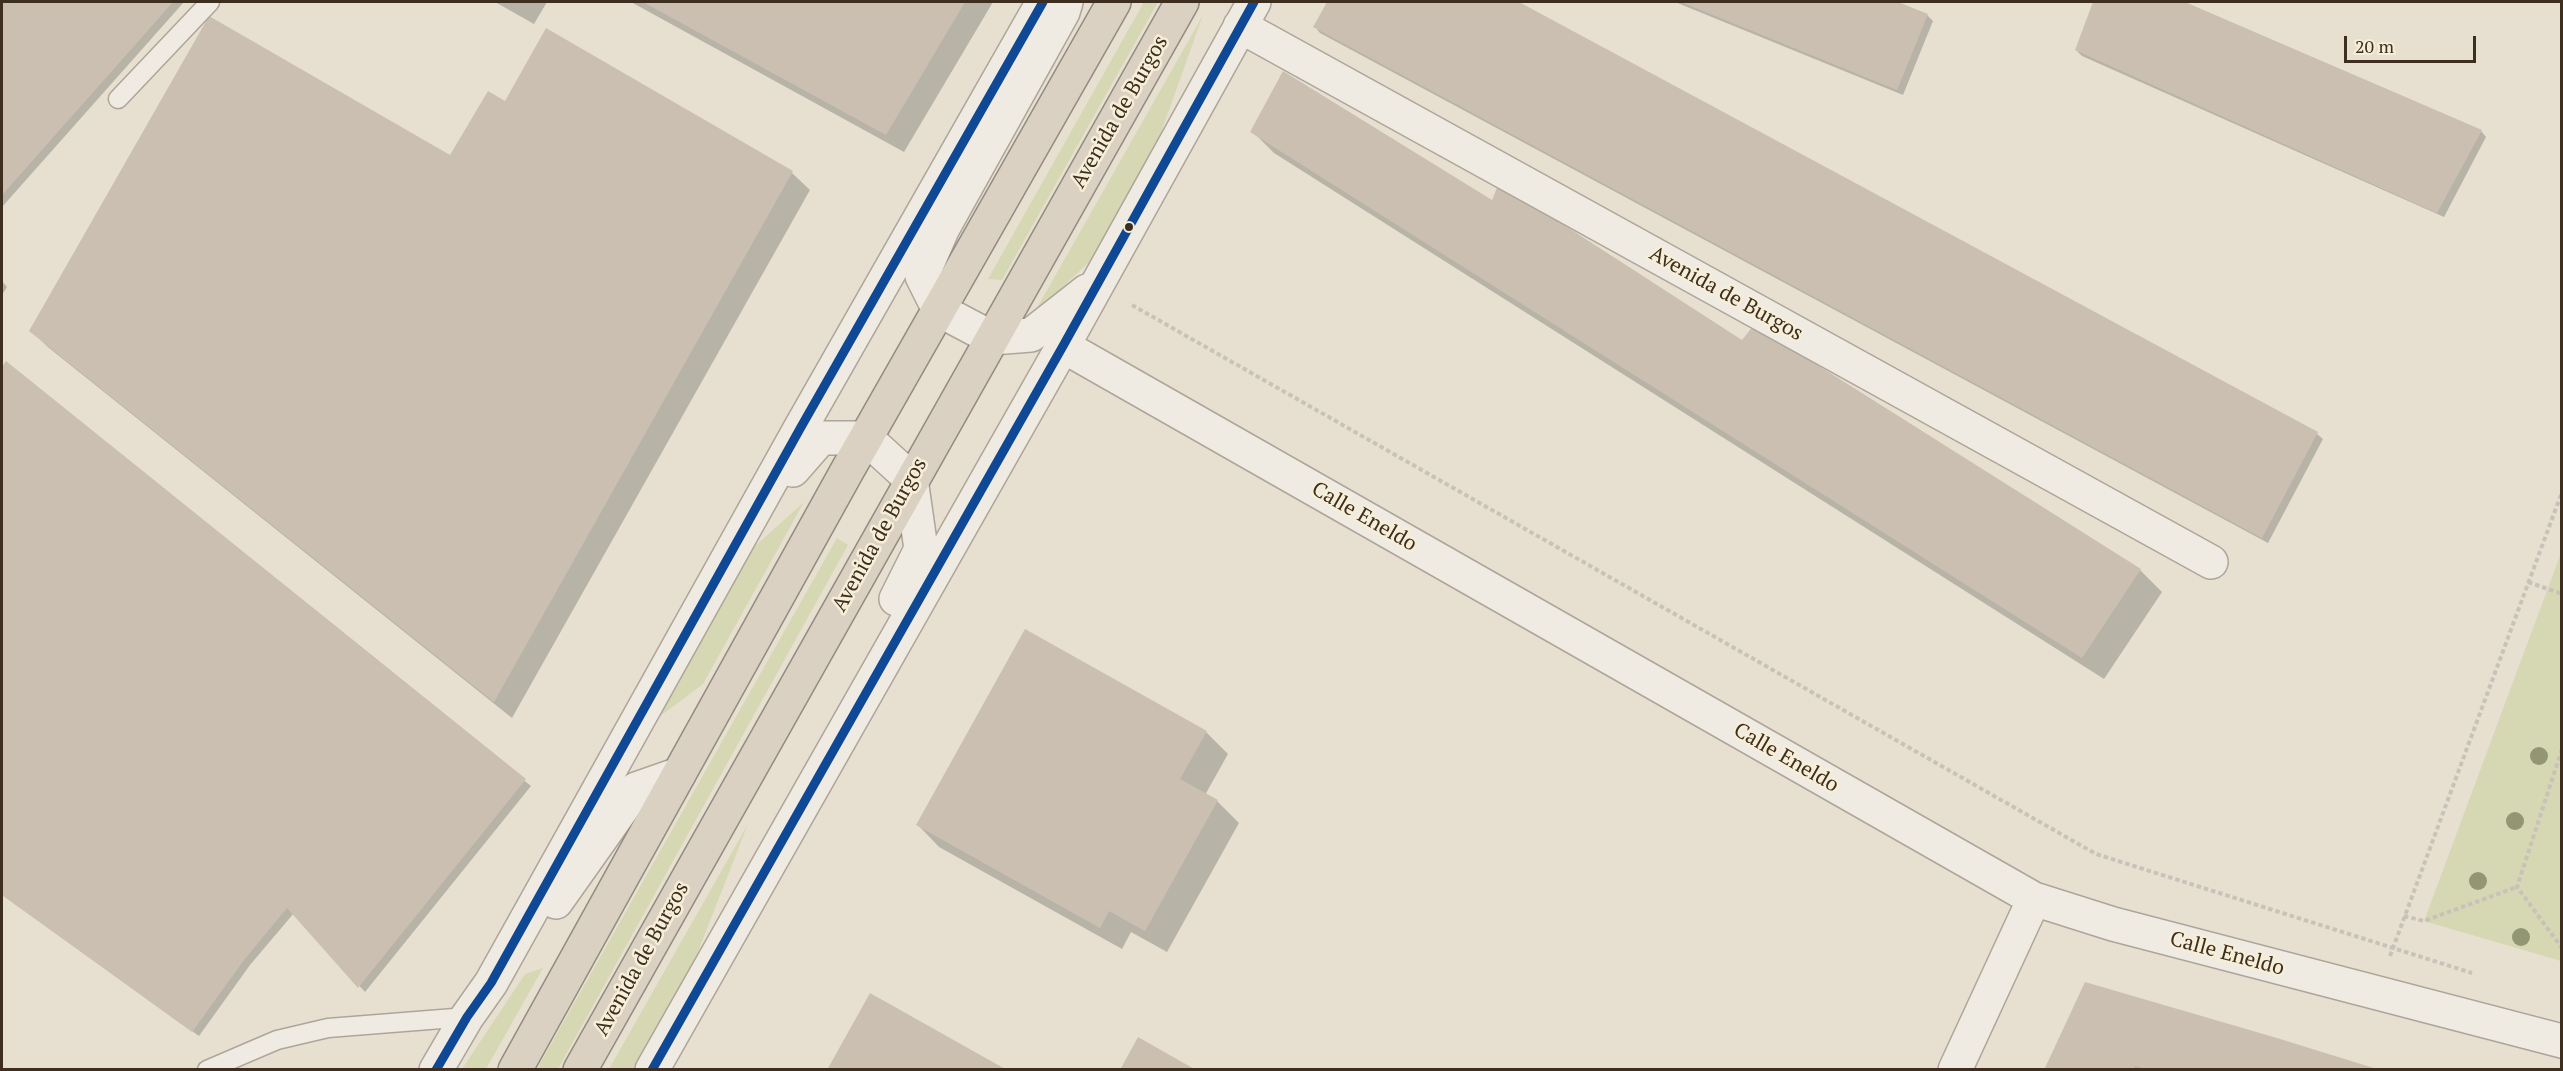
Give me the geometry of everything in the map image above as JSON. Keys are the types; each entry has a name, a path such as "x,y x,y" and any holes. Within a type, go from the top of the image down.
{"highway":[{"path":"515,1070 866,438 1114,2"},
{"name":"Avenida de Burgos","path":"580,1070 911,479 1182,2"}],"street":[{"path":"491,983 1042,2"},
{"path":"1066,2 1063,12 943,228 922,276 939,310 992,338 1031,334 1095,284"},
{"name":"Avenida de Burgos","path":"652,1070 1063,346 1095,284 1215,71 1243,10 2211,562"},
{"name":"Calle Eneldo","path":"1063,346 2034,899 2113,924 2562,1041"},
{"path":"753,515 821,438 866,438 911,479 921,549 857,675 774,855"},
{"path":"436,1070 467,1017 491,983 576,877 636,789 679,774"},
{"path":"1955,1070 2034,899"}],"lane":[{"path":"118,99 210,2"},
{"path":"207,1070 277,1040 328,1028 467,1017"}],"path":[{"path":"1095,284 2096,854 2482,977"},
{"path":"2380,993 2392,948 2562,492"},
{"path":"2528,582 2562,594"},
{"path":"2517,887 2562,749"},
{"path":"2404,915 2424,921 2517,887"},
{"path":"2517,887 2562,948"}],"green space":[{"path":"1144,2 1158,2 1002,280 988,279"},
{"path":"1203,15 1154,152 1090,261 1033,315"},
{"path":"804,502 703,684 659,717 743,557"},
{"path":"837,538 848,545 558,1069 537,1069"},
{"path":"2561,553 2561,961 2424,921"},
{"path":"748,824 694,962 633,1069 609,1069"},
{"path":"543,968 486,1069 462,1069 525,974"}],"building":[{"path":"2,2 173,2 2,195"},
{"path":"643,2 965,2 886,135"},
{"path":"1327,2 1519,2 2318,432 2262,538 1313,27"},
{"path":"1681,2 1898,2 1928,14 1897,90"},
{"path":"2093,2 2185,2 2482,130 2437,213 2075,50"},
{"path":"209,16 450,155 488,91 505,101 546,28 793,171 494,702 29,331"},
{"path":"1283,71 1492,200 1499,183 1742,340 1754,325 2141,569 2082,658 1250,132"},
{"path":"6,361 526,779 358,988 287,908 244,960 192,1032 2,895 2,367"},
{"path":"1025,629 1207,731 1180,779 1218,800 1145,931 1109,911 1100,928 916,825"},
{"path":"2085,982 2380,1070 2150,1070 2135,1066 2134,1070 2044,1070"},
{"path":"870,993 1007,1070 827,1070"},
{"path":"1138,1037 1196,1070 1120,1070"}],"transit line":[{"path":"436,1070 467,1017 491,983 801,427 1043,2"},
{"path":"652,1070 1063,346 1254,2"}]}
